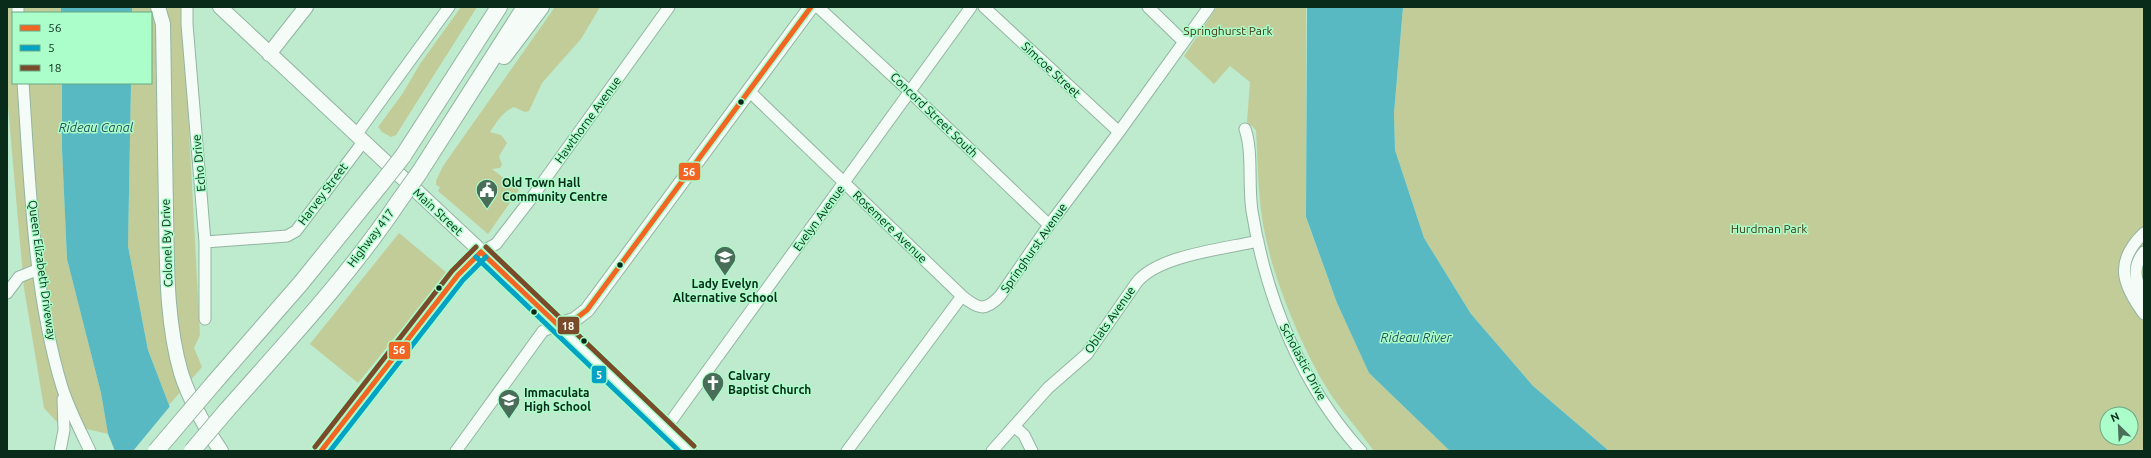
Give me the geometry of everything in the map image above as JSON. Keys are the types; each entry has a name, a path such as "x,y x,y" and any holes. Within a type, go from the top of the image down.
{"highway":[{"path":"156,451 301,283 403,156 499,7"},
{"name":"Highway 417","path":"192,451 302,324 369,242 399,201 464,104 525,7"},
{"path":"464,104 520,37 541,7"}],"main road":[{"name":"Colonel By Drive","path":"158,7 163,24"},
{"name":"Colonel By Drive","path":"167,7 163,24 167,268 170,326 181,373 187,389 201,419 221,451"},
{"name":"Main Street","path":"220,7 481,252 689,451"},
{"path":"269,54 306,7"},
{"path":"558,325 574,320 587,310 811,7"},
{"name":"Hawthorne Avenue","path":"321,451 458,275 481,252"}],"street":[{"name":"Echo Drive","path":"188,7 187,24 205,242 205,319"},
{"name":"Harvey Street","path":"205,242 287,236 296,231 449,7"},
{"name":"Hawthorne Avenue","path":"481,252 496,244 669,7"},
{"name":"Concord Street South","path":"818,7 909,91 1049,225"},
{"name":"Evelyn Avenue","path":"666,428 971,7"},
{"name":"Simcoe Street","path":"984,7 1119,132"},
{"path":"1148,7 1183,41"},
{"name":"Springhurst Avenue","path":"962,296 975,307 984,308 994,302 1209,7"},
{"name":"Queen Elizabeth Driveway","path":"23,84 32,206 39,269 47,321 62,386 87,450"},
{"name":"Rosemere Avenue","path":"749,91 962,296"},
{"name":"Scholastic Drive","path":"1245,129 1250,197 1258,241 1274,302 1294,350 1335,418 1359,450"},
{"path":"2144,233 2131,248 2124,268 2131,294 2144,314"},
{"name":"Oblats Avenue","path":"992,451 1048,388 1073,368 1087,354 1137,282 1146,272 1166,262 1258,241"},
{"path":"2144,252 2135,272 2136,280 2144,298"},
{"path":"7,293 19,277 39,269"},
{"path":"847,451 962,296"},
{"path":"456,451 543,331 558,325"},
{"path":"60,451 64,430 62,386"},
{"path":"1014,426 1024,435 1032,451"}],"green space":[{"path":"7,7 61,7 61,12 12,12 12,84 62,84 62,149 67,259 101,393 108,434 57,422 44,408 24,288 7,95"},
{"path":"132,7 185,7 184,35 200,335 194,348 202,367 169,405 148,350 128,246 131,84 152,84 152,12 132,12"},
{"path":"461,7 477,7 396,135 391,137 382,132 378,127 403,93 420,64"},
{"path":"555,7 600,7 581,39 542,83 529,111 525,112 514,107 510,109 500,118 490,132 501,135 507,143 499,156 502,165 500,168 492,169 519,190 488,234 438,191 440,187 436,185 436,181 443,166"},
{"name":"Springhurst Park","path":"1217,7 1306,7 1306,218 1337,303 1369,373 1450,451 1374,451 1333,398 1312,362 1293,321 1277,279 1263,226 1256,130 1247,122 1250,82 1230,66 1214,84 1184,56"},
{"name":"Hurdman Park","path":"1403,7 2144,7 2144,451 1609,451 1533,386 1471,314 1424,238 1395,150 1394,113"},
{"path":"399,233 447,273 358,383 310,344"}],"water":[{"path":"61,7 132,7 132,12 61,12"},
{"name":"Rideau River","path":"1307,7 1403,7 1394,113 1395,150 1424,238 1471,314 1533,386 1609,451 1450,451 1369,373 1337,303 1306,217"},
{"name":"Rideau Canal","path":"62,84 131,84 128,246 148,350 169,405 192,451 115,451 108,434 101,393 67,259 62,149"}],"pier":[{"path":"171,405 194,451 133,451"}],"transit line":[{"name":"56","path":"558,325 574,320 587,310 811,7"},
{"name":"18","path":"315,447 452,271 476,247"},
{"name":"18","path":"486,247 694,446"},
{"name":"56","path":"481,252 558,325"},
{"name":"56","path":"321,451 458,275 481,252"},
{"name":"5","path":"476,257 679,451"},
{"name":"5","path":"330,451 463,280 486,257"}],"place":[{"name":"Old Town Hall Community Centre","path":"487,210"},
{"name":"Lady Evelyn Alternative School","path":"725,276"},
{"name":"Calvary Baptist Church","path":"713,402"},
{"name":"Immaculata High School","path":"509,420"}]}
